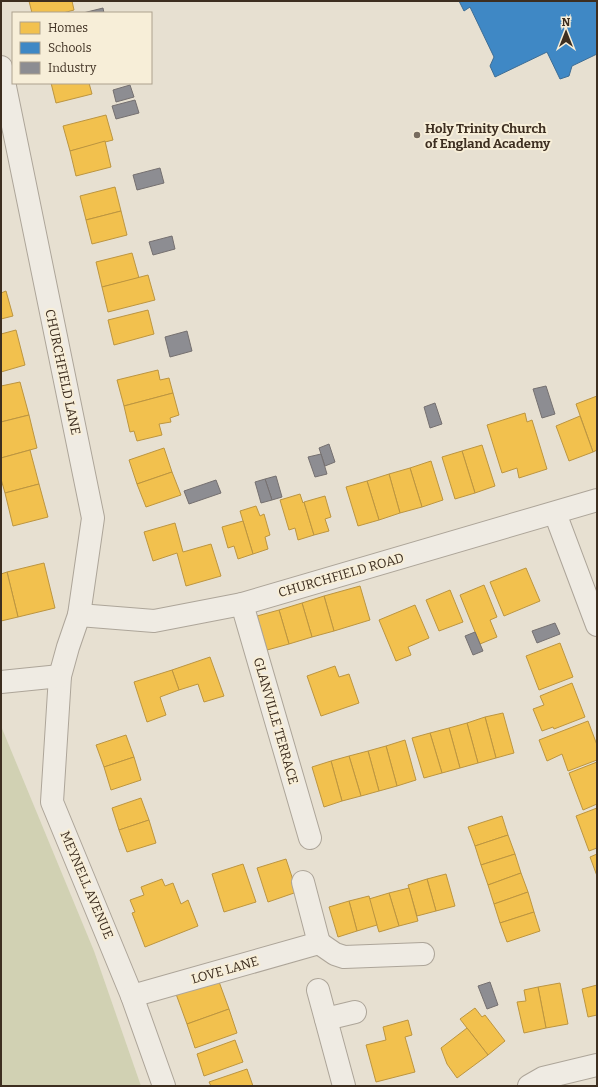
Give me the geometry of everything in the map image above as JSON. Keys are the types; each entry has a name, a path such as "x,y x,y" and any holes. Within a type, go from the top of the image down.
{"street":[{"name":"CHURCHFIELD LANE","path":"1,67 93,518 79,615 60,676"},
{"name":"CHURCHFIELD ROAD","path":"79,615 154,621 242,604 597,500"},
{"path":"555,512 597,625"},
{"name":"GLANVILLE TERRACE","path":"242,604 310,838"},
{"path":"1,682 60,676"},
{"name":"MEYNELL AVENUE","path":"60,676 52,802 132,996 164,1086"},
{"path":"302,882 319,944 335,954 344,957 423,954"},
{"name":"LOVE LANE","path":"132,996 319,944"},
{"path":"318,990 344,1086"},
{"path":"326,1019 355,1012"},
{"path":"529,1086 543,1078 597,1065"}],"green space":[{"path":"1,726 94,951 141,1086 1,1086"}],"building: Homes":[{"path":"29,1 72,1 74,10 67,12 32,12"},
{"path":"51,84 89,84 92,94 56,103"},
{"path":"106,115 113,140 70,151 63,126"},
{"path":"105,141 111,167 76,176 70,151"},
{"path":"115,187 121,211 86,220 80,196"},
{"path":"121,211 127,235 92,244 86,220"},
{"path":"132,253 139,278 102,287 96,262"},
{"path":"148,275 155,300 108,312 102,287"},
{"path":"6,291 13,316 1,319 1,293"},
{"path":"148,310 154,334 114,345 108,320"},
{"path":"16,330 25,365 1,372 1,334"},
{"path":"158,370 160,380 169,378 173,393 124,406 117,380"},
{"path":"20,382 29,415 1,422 1,386"},
{"path":"173,393 179,415 170,418 171,422 159,424 162,435 137,441 134,431 130,432 124,406"},
{"path":"597,396 597,450 593,452 576,404"},
{"path":"525,413 527,422 532,420 547,469 519,478 517,468 502,473 487,425"},
{"path":"29,415 37,448 1,458 1,422"},
{"path":"580,416 593,452 569,461 556,426"},
{"path":"482,445 495,486 475,493 462,451"},
{"path":"164,448 172,472 137,484 129,460"},
{"path":"30,450 39,484 5,493 1,479 1,458"},
{"path":"462,451 475,493 455,499 442,457"},
{"path":"431,461 443,500 422,507 410,468"},
{"path":"410,468 422,507 400,513 389,474"},
{"path":"172,472 181,495 146,507 137,484"},
{"path":"389,474 400,513 379,520 367,481"},
{"path":"367,481 379,520 358,526 346,487"},
{"path":"39,484 48,517 13,526 5,493"},
{"path":"300,494 303,503 304,502 314,535 298,540 295,528 289,530 280,500"},
{"path":"325,496 331,517 325,519 329,531 314,535 304,502"},
{"path":"256,506 260,516 264,514 270,535 265,537 268,549 253,554 240,511"},
{"path":"243,521 253,554 238,559 234,546 228,548 222,527"},
{"path":"175,523 183,552 211,544 221,576 186,586 177,553 153,561 144,532"},
{"path":"44,563 55,608 18,617 7,572"},
{"path":"526,568 540,601 504,616 490,582"},
{"path":"7,572 18,617 1,621 1,574"},
{"path":"484,585 497,617 490,620 497,637 480,644 460,595"},
{"path":"360,586 370,620 334,631 324,596"},
{"path":"450,590 463,622 439,631 426,600"},
{"path":"324,596 334,631 312,637 302,603"},
{"path":"302,603 312,637 289,644 279,610"},
{"path":"415,605 429,638 408,647 411,655 396,661 379,620"},
{"path":"279,610 289,644 267,650 257,616"},
{"path":"560,643 573,677 539,690 526,656"},
{"path":"210,657 224,696 204,702 198,684 179,690 172,670"},
{"path":"335,666 339,677 349,674 359,703 321,716 307,676"},
{"path":"172,670 179,690 160,697 166,715 147,722 134,682"},
{"path":"572,683 585,717 554,729 553,727 542,731 533,709 544,705 540,696"},
{"path":"503,713 514,753 496,758 485,717"},
{"path":"485,717 496,758 478,763 467,723"},
{"path":"588,721 597,745 597,760 568,771 562,754 547,761 539,740"},
{"path":"467,723 478,763 460,768 449,728"},
{"path":"449,728 460,768 442,773 430,733"},
{"path":"430,733 442,773 424,778 412,738"},
{"path":"126,735 134,757 104,767 96,745"},
{"path":"405,740 416,780 397,786 386,746"},
{"path":"386,746 397,786 379,791 368,751"},
{"path":"368,751 379,791 361,796 349,756"},
{"path":"349,756 361,796 342,801 331,761"},
{"path":"134,757 141,780 111,790 104,767"},
{"path":"331,761 342,801 324,807 312,767"},
{"path":"597,762 597,804 583,810 569,773"},
{"path":"141,798 149,820 119,830 112,808"},
{"path":"597,808 597,848 589,851 576,816"},
{"path":"502,816 508,835 475,846 468,827"},
{"path":"149,820 156,843 127,852 119,830"},
{"path":"508,835 515,854 481,865 475,846"},
{"path":"515,854 521,873 488,885 481,865"},
{"path":"597,854 597,876 590,857"},
{"path":"286,859 297,892 268,902 257,868"},
{"path":"243,864 256,902 224,912 212,874"},
{"path":"521,873 528,892 494,904 488,885"},
{"path":"446,874 455,906 436,911 427,879"},
{"path":"162,879 165,886 173,883 181,904 188,900 198,926 145,947 132,913 135,912 130,900 144,895 141,887"},
{"path":"427,879 436,911 417,916 408,885"},
{"path":"409,888 418,921 399,926 389,893"},
{"path":"528,892 534,912 500,923 494,904"},
{"path":"389,893 399,926 379,932 369,899"},
{"path":"369,896 377,925 357,931 349,901"},
{"path":"349,901 357,931 338,937 329,907"},
{"path":"534,912 540,931 507,942 500,923"},
{"path":"218,979 229,1009 187,1024 176,994"},
{"path":"560,983 568,1024 546,1028 538,987"},
{"path":"597,985 597,1015 588,1017 582,989"},
{"path":"538,987 546,1028 524,1033 517,1002 526,1001 524,990"},
{"path":"475,1008 482,1017 485,1015 505,1041 488,1055 460,1019"},
{"path":"229,1009 237,1033 195,1048 187,1024"},
{"path":"408,1020 412,1035 405,1037 415,1072 376,1082 366,1045 386,1040 383,1027"},
{"path":"467,1028 488,1055 457,1078 447,1064 441,1048"},
{"path":"235,1040 243,1062 204,1076 197,1054"},
{"path":"247,1069 253,1086 211,1086 209,1082"}],"building: Schools":[{"path":"459,1 597,1 597,54 572,66 569,76 560,79 547,52 495,77 490,66 494,57 470,7 464,11"}],"building: Industry":[{"path":"103,8 104,12 87,12"},
{"path":"130,85 134,97 116,102 113,90"},
{"path":"135,100 139,113 116,119 112,106"},
{"path":"160,168 164,183 137,190 133,175"},
{"path":"172,236 175,249 153,255 149,242"},
{"path":"187,331 192,351 170,357 165,337"},
{"path":"546,386 555,414 542,418 533,389"},
{"path":"435,403 442,424 430,428 424,407"},
{"path":"329,444 335,462 325,466 319,448"},
{"path":"321,454 327,474 315,477 308,457"},
{"path":"276,476 282,497 272,500 265,479"},
{"path":"265,479 272,500 261,503 255,482"},
{"path":"216,480 221,493 189,504 184,491"},
{"path":"555,623 560,634 537,643 532,631"},
{"path":"475,632 483,651 473,655 465,636"},
{"path":"490,982 498,1005 487,1009 478,986"}],"place":[{"name":"Holy Trinity Church of England Academy","path":"417,135"}]}
